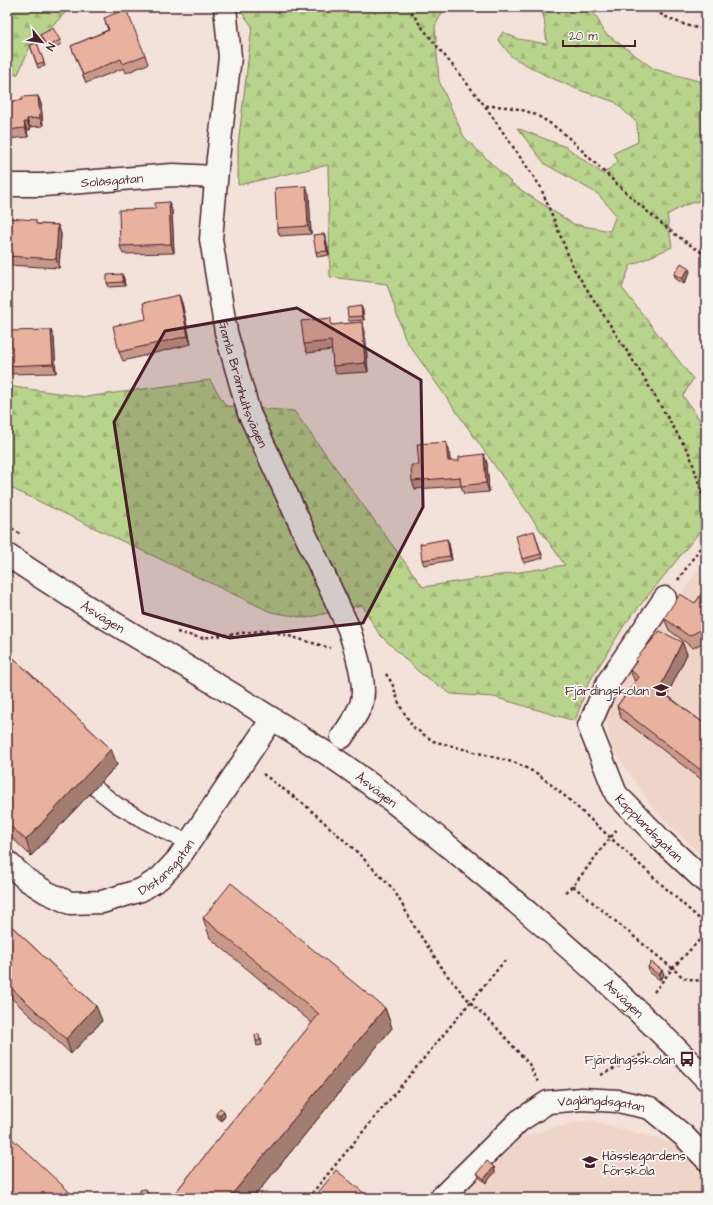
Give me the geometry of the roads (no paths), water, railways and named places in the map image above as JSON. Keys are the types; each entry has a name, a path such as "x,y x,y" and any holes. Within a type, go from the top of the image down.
{"street":[{"name":"Gamla Brämhultsvägen","path":"225,7 230,56 216,177 211,239 226,332 249,413 349,629 363,680 362,703 342,737"},
{"name":"Solåsgatan","path":"7,185 43,185 173,175 216,177"},
{"name":"Åsvägen","path":"7,554 98,613 272,718 330,756 385,796 517,902 588,964 625,998 706,1079"},
{"name":"Kapplandsgatan","path":"664,598 608,682 589,726 616,794 706,882"},
{"name":"Distansgatan","path":"7,862 27,880 46,892 70,903 102,902 141,890 160,878 178,859 243,759 272,718"},
{"name":"Våglängdsgatan","path":"441,1198 519,1121 548,1102 582,1099 618,1101 650,1108 684,1136 706,1159"}],"lane":[{"path":"95,788 117,805 189,843"}],"place":[{"name":"Fjärdingskolan","path":"661,690"},
{"name":"Fjärdingsskolan","path":"687,1059"},
{"name":"Hässlegårdens förskola","path":"590,1162"}]}
